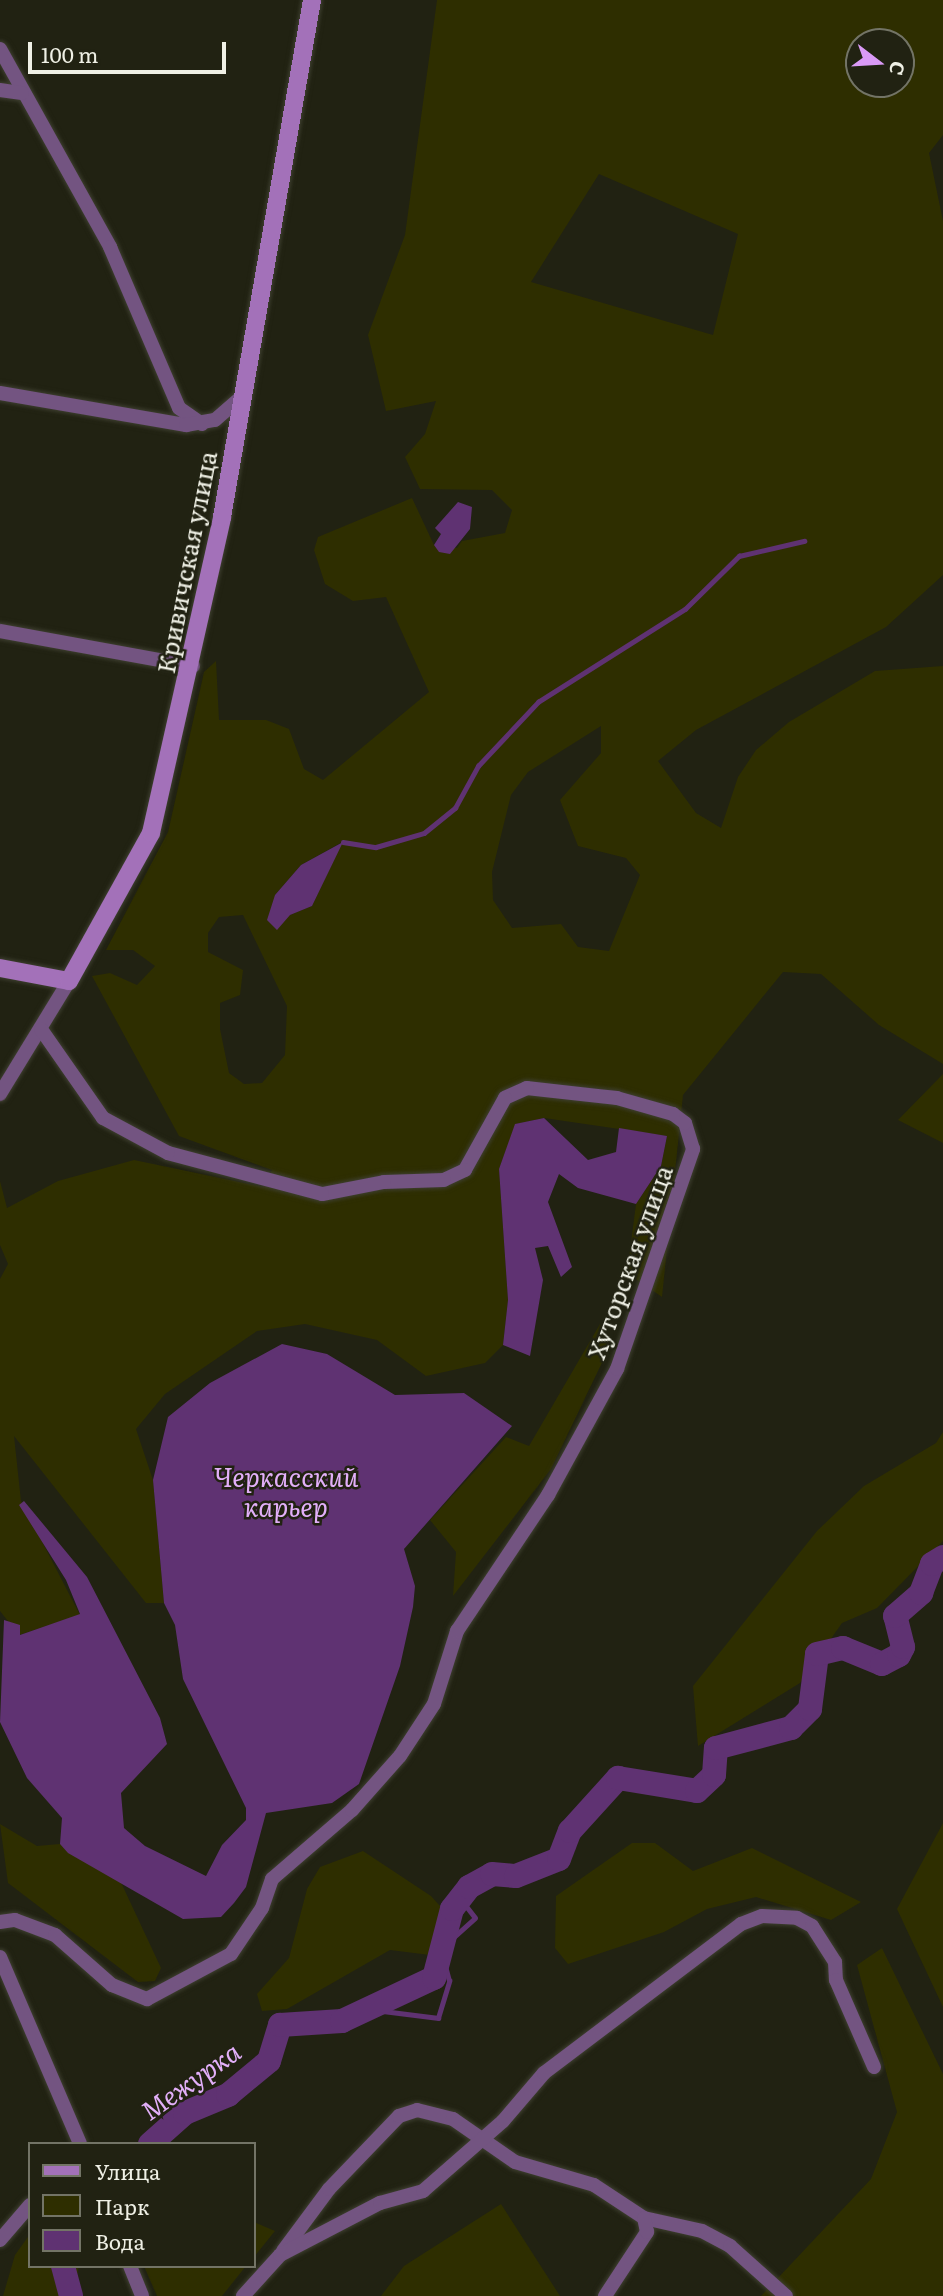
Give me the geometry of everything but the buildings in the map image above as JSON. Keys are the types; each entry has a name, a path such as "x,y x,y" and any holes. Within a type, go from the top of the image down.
{"street":[{"name":"Кривичская улица","path":"0,1094 69,981 151,833 193,666 312,0"},
{"path":"0,49 22,93 110,247 179,408 202,424"},
{"path":"0,90 22,93"},
{"path":"0,393 202,424 241,397"},
{"path":"0,631 193,666"},
{"path":"0,968 69,981"},
{"name":"Хуторская улица","path":"0,1922 15,1920 55,1936 112,1985 146,1999 230,1954 262,1908 272,1879 352,1810 400,1756 434,1704 457,1631 548,1495 617,1368 693,1149 685,1123 673,1114 617,1098 527,1088 505,1098 466,1170 444,1180 384,1182 322,1194 168,1153 103,1118 41,1029"},
{"path":"279,2255 380,2203 423,2191 544,2073 741,1924 762,1916 797,1918 812,1926 835,1962 836,1980 874,2067"},
{"path":"0,1957 79,2142"},
{"path":"243,2296 279,2255 329,2189 399,2116 433,2114 480,2137 515,2162 594,2185 644,2218 702,2231 730,2246 786,2296"},
{"path":"0,2240 28,2207"},
{"path":"605,2296 647,2231 644,2218"},
{"path":"131,2268 142,2296"}],"green space":[{"path":"437,0 943,0 943,135 929,153 943,221 943,575 886,627 696,730 658,761 696,813 721,828 738,777 756,750 789,722 875,671 943,666 943,1064 879,1025 821,974 783,972 683,1095 662,1297 627,1273 636,1204 661,1166 667,1136 544,1118 516,1124 499,1169 508,1300 503,1345 485,1363 426,1376 377,1340 305,1324 257,1331 165,1394 136,1429 153,1480 164,1603 146,1603 14,1436 21,1501 80,1615 19,1635 0,1611 0,1279 8,1264 0,1245 0,1181 7,1208 58,1181 134,1160 263,1187 272,1170 179,1136 92,976 110,973 137,985 155,966 133,950 106,950 168,832 204,672 216,661 219,720 266,720 289,729 304,769 323,780 429,692 386,597 353,601 325,584 314,550 318,537 412,498 434,545 457,548 462,541 505,533 512,510 492,490 420,489 405,457 425,434 436,401 386,411 368,335 405,235","holes":["599,174 738,234 713,335 531,282","601,726 601,753 560,800 578,846 626,858 640,875 609,951 578,947 561,924 512,928 493,900 492,872 511,795 528,772","342,842 312,906 290,915 275,895 301,865","243,915 287,1006 285,1055 262,1083 244,1084 229,1073 220,1029 220,1003 240,995 243,970 208,952 208,933 219,917"]},
{"path":"943,1074 943,1143 898,1120"},
{"path":"600,1324 609,1348 551,1469 453,1596 456,1552 430,1520 506,1437 529,1446"},
{"path":"943,1432 943,1541 877,1608 842,1623 800,1683 698,1746 693,1686 817,1531 864,1486 936,1443"},
{"path":"943,1823 943,2007 897,1909"},
{"path":"0,1824 37,1846 60,1844 118,1876 161,1968 155,1981 138,1982 8,1883"},
{"path":"632,1843 655,1843 693,1871 752,1848 861,1902 831,1920 756,1897 707,1909 664,1932 568,1964 555,1948 556,1896"},
{"path":"363,1851 431,1896 449,1916 430,1955 390,1950 287,2009 262,2011 257,1994 289,1958 307,1889 320,1867"},
{"path":"882,1948 943,2074 943,2296 761,2296 871,2179 897,2112 857,1965"},
{"path":"501,2204 560,2296 381,2296 404,2266"},
{"path":"256,2223 275,2231 256,2255"},
{"path":"28,2237 28,2268 79,2268 73,2296 3,2296 15,2255"},
{"path":"145,2268 244,2268 222,2296 157,2296"}],"water":[{"path":"458,502 472,507 470,529 450,554 439,552 434,545 441,534 435,528"},
{"path":"343,842 312,906 290,915 277,930 267,920 275,895 301,865"},
{"path":"544,1118 588,1160 616,1152 619,1128 667,1136 661,1166 636,1204 578,1188 559,1174 548,1202 572,1267 561,1277 548,1246 535,1248 543,1280 530,1356 503,1345 508,1300 499,1169 515,1124"},
{"name":"Черкасский карьер","path":"282,1344 327,1354 395,1395 464,1393 512,1426 404,1549 415,1586 413,1607 400,1666 359,1784 332,1803 266,1813 246,1887 234,1903 221,1917 183,1919 68,1853 60,1844 62,1818 27,1778 0,1722 4,1620 20,1625 20,1635 80,1614 66,1580 19,1505 24,1501 87,1577 160,1718 167,1744 121,1793 124,1828 145,1846 206,1876 222,1845 246,1820 246,1808 183,1679 175,1625 164,1603 153,1480 168,1417 210,1383"}],"waterway":[{"path":"343,842 376,847 424,833 455,808 478,766 538,702 685,609 739,556 804,541"},
{"name":"Межурка","path":"152,2142 185,2113 228,2095 269,2061 280,2025 342,2021 434,1978 452,1909 469,1887 492,1874 516,1876 559,1859 570,1831 618,1778 697,1791 714,1775 716,1748 791,1728 810,1709 817,1654 843,1648 882,1664 899,1655 903,1647 895,1616 921,1593 932,1564 943,1557"},
{"path":"445,1945 475,1918 460,1899"},
{"path":"359,2008 438,2018 449,1981 443,1958"},
{"name":"Межурка","path":"64,2268 71,2296"}]}
